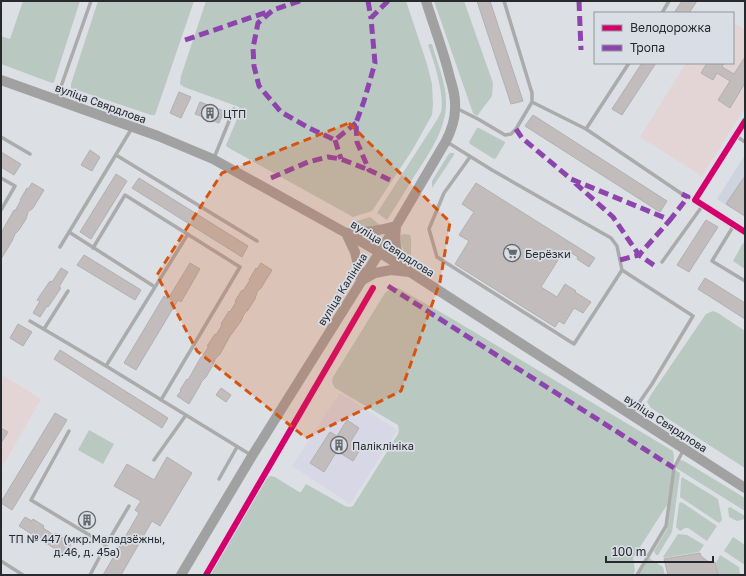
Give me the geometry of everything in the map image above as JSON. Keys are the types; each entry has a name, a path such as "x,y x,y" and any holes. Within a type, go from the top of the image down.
{"main road":[{"name":"вуліца Калініна","path":"181,575 252,456 396,226 446,142 452,126 455,108 454,92 447,64 426,1"},
{"name":"вуліца Свярдлова","path":"1,80 133,126 213,159 379,252 745,488"},
{"path":"396,226 395,240 398,256 409,272 391,270 375,273 361,282 355,252 346,233 362,233 396,226"}],"street":[{"path":"745,121 695,200 745,232"}],"lane":[{"path":"57,100 90,1"},
{"path":"455,108 506,135 511,134 516,129 532,102 532,93 504,1"},
{"path":"663,12 669,1"},
{"path":"586,128 628,64"},
{"path":"532,102 586,128 682,194"},
{"path":"213,159 234,109"},
{"path":"60,247 133,126"},
{"path":"736,136 745,142"},
{"path":"1,137 30,154"},
{"path":"446,142 611,238 617,246 622,270 574,344 437,257 429,229 444,193 470,157"},
{"path":"116,155 257,241"},
{"path":"1,178 15,186 1,210"},
{"path":"93,248 125,195 240,267 161,400"},
{"path":"662,262 703,205"},
{"path":"734,225 712,261 745,281"},
{"path":"69,232 155,287"},
{"path":"106,366 188,234"},
{"path":"622,270 693,316 652,384 631,415"},
{"path":"44,329 68,291"},
{"path":"30,321 252,456"},
{"path":"154,460 186,415"},
{"path":"69,431 31,500 106,545"},
{"path":"219,479 237,447"},
{"path":"637,575 666,526 674,468 684,449"},
{"path":"90,575 129,506"},
{"path":"1,561 23,575"}],"highlighted area":[{"path":"349,123 450,222 440,282 401,391 306,438 197,351 157,275 222,173"}],"shaded area":[{"path":"23,1 80,1 54,82 52,83 1,64 1,36 10,39"},
{"path":"98,1 194,1 155,115 151,115 71,88"},
{"path":"206,1 406,1 427,64 432,84 432,115 413,149 372,211 353,217 227,147 226,145 240,112 239,107 184,87 180,84 181,76"},
{"path":"434,1 464,1 493,83 492,96 477,116 473,113"},
{"path":"734,23 745,30 745,108 702,176 640,137 685,64 734,64"},
{"path":"432,44 445,87 446,101 443,122 436,141 387,220 377,213 441,112 442,97 436,69 428,45"},
{"path":"477,128 505,142 496,158 494,159 470,144 469,142"},
{"path":"450,153 454,153 454,155 432,188 432,181"},
{"path":"745,155 745,217 717,199"},
{"path":"370,217 380,225 362,229 353,228 357,221"},
{"path":"401,235 410,235 411,238 411,262 409,265 403,258 403,249 400,240"},
{"path":"743,243 745,245 745,269 733,261"},
{"path":"398,288 673,451 674,458 667,505 633,558 635,571 633,575 210,575 266,479 270,476 275,477 299,492 301,492 306,484 345,506 353,506 398,434 399,430 398,425 335,388 332,382 333,377 385,293 390,289"},
{"path":"713,311 745,331 745,468 651,408 647,402 706,314"},
{"path":"1,374 41,399 1,469"},
{"path":"340,393 397,430 350,504 292,466"},
{"path":"89,430 114,444 103,464 78,450"},
{"path":"680,460 745,498 745,511 676,468"},
{"path":"675,470 680,473 672,532 658,555 656,555 654,551 667,529"},
{"path":"682,477 718,499 722,520 719,523 680,497"},
{"path":"680,502 717,526 707,541 688,528 680,531 676,527"},
{"path":"730,507 745,516 745,519 737,521 729,517 728,508"},
{"path":"678,534 687,535 704,545 699,552 664,558 663,557"},
{"path":"733,537 745,545 745,565 724,551"},
{"path":"720,555 739,567 740,575 718,575 716,563"},
{"path":"649,558 663,567 665,575 639,575"}],"building":[{"path":"477,1 490,1 523,101 511,104"},
{"path":"682,1 697,1 690,12 675,12"},
{"path":"745,57 745,83 730,108 718,100 730,81 717,73 713,80 701,73 706,64 724,64 722,67 734,74"},
{"path":"641,64 655,64 622,115 612,109"},
{"path":"179,92 191,97 181,118 170,113"},
{"name":"ЦТП","path":"200,102 224,111 219,123 195,114"},
{"path":"533,115 667,201 660,212 525,126"},
{"path":"90,150 100,157 92,171 81,165"},
{"path":"1,152 21,164 14,175 1,167"},
{"path":"116,174 127,181 91,239 80,232"},
{"path":"745,176 745,216 726,204"},
{"path":"139,178 248,246 242,257 132,188"},
{"path":"32,183 44,190 33,208 28,212 26,219 15,234 1,259 1,233 27,188 28,189"},
{"name":"Берёзки","path":"476,183 595,258 589,267 577,259 578,257 565,249 541,287 557,297 565,284 591,302 583,313 574,308 564,324 559,321 555,327 455,264 469,241 459,235 474,212 462,204"},
{"path":"706,220 718,227 689,272 677,265"},
{"path":"84,255 141,290 135,300 77,265"},
{"path":"190,263 200,269 181,302 178,300 136,370 124,363 164,296 168,299"},
{"path":"261,263 272,270 220,354 215,359 213,365 189,404 177,396 181,391 180,390 187,379 188,380 209,346 207,346 215,334 216,335 222,325 221,324 250,280 256,268 257,269"},
{"path":"61,268 68,272 59,287 61,288 40,317 33,313 40,301 37,300"},
{"path":"705,278 745,303 745,319 698,289"},
{"path":"18,324 32,332 23,346 10,338"},
{"path":"60,350 168,418 162,428 54,359"},
{"path":"221,388 231,395 226,402 216,395"},
{"path":"55,413 67,420 12,510 1,502"},
{"name":"Паліклініка","path":"347,420 359,428 351,441 361,448 353,461 337,451 324,472 310,463 330,432 337,436"},
{"path":"1,428 8,432 1,443"},
{"path":"167,457 192,473 160,526 152,521 121,575 103,575 139,513 135,510 141,501 114,486 127,464 154,480"},
{"name":"ТП № 447 (мкр.Маладзёжны, д.46, д. 45а)","path":"84,515 93,521 90,526 81,519"},
{"path":"25,517 32,521 33,519 54,535 55,533 66,540 65,542 71,545 65,555 19,526"},
{"path":"700,553 701,556 710,563 715,562 718,575 668,575 664,559"}],"marked path":[{"path":"300,1 273,10 258,23 253,48 254,66 259,86 281,112 309,128 335,140 356,123"},
{"path":"368,1 371,18"},
{"path":"388,1 371,18 375,63 356,123 357,142 369,170 394,182"},
{"path":"579,1 581,50"},
{"path":"185,40 270,11"},
{"path":"516,129 522,138 571,179 670,220 688,197 682,194"},
{"path":"335,140 341,159"},
{"path":"271,178 308,162 328,157 341,159 369,170"},
{"path":"575,183 613,217 639,255 658,268"},
{"path":"620,260 639,255 670,220"},
{"path":"388,286 674,468"}],"cycle path":[{"path":"745,121 695,200 745,232"},
{"path":"206,575 373,288"}],"place":[{"name":"ЦТП","path":"210,113"},
{"name":"Берёзки","path":"512,253"},
{"name":"Паліклініка","path":"339,445"},
{"name":"ТП № 447 (мкр.Маладзёжны, д.46, д. 45а)","path":"87,520"}]}
